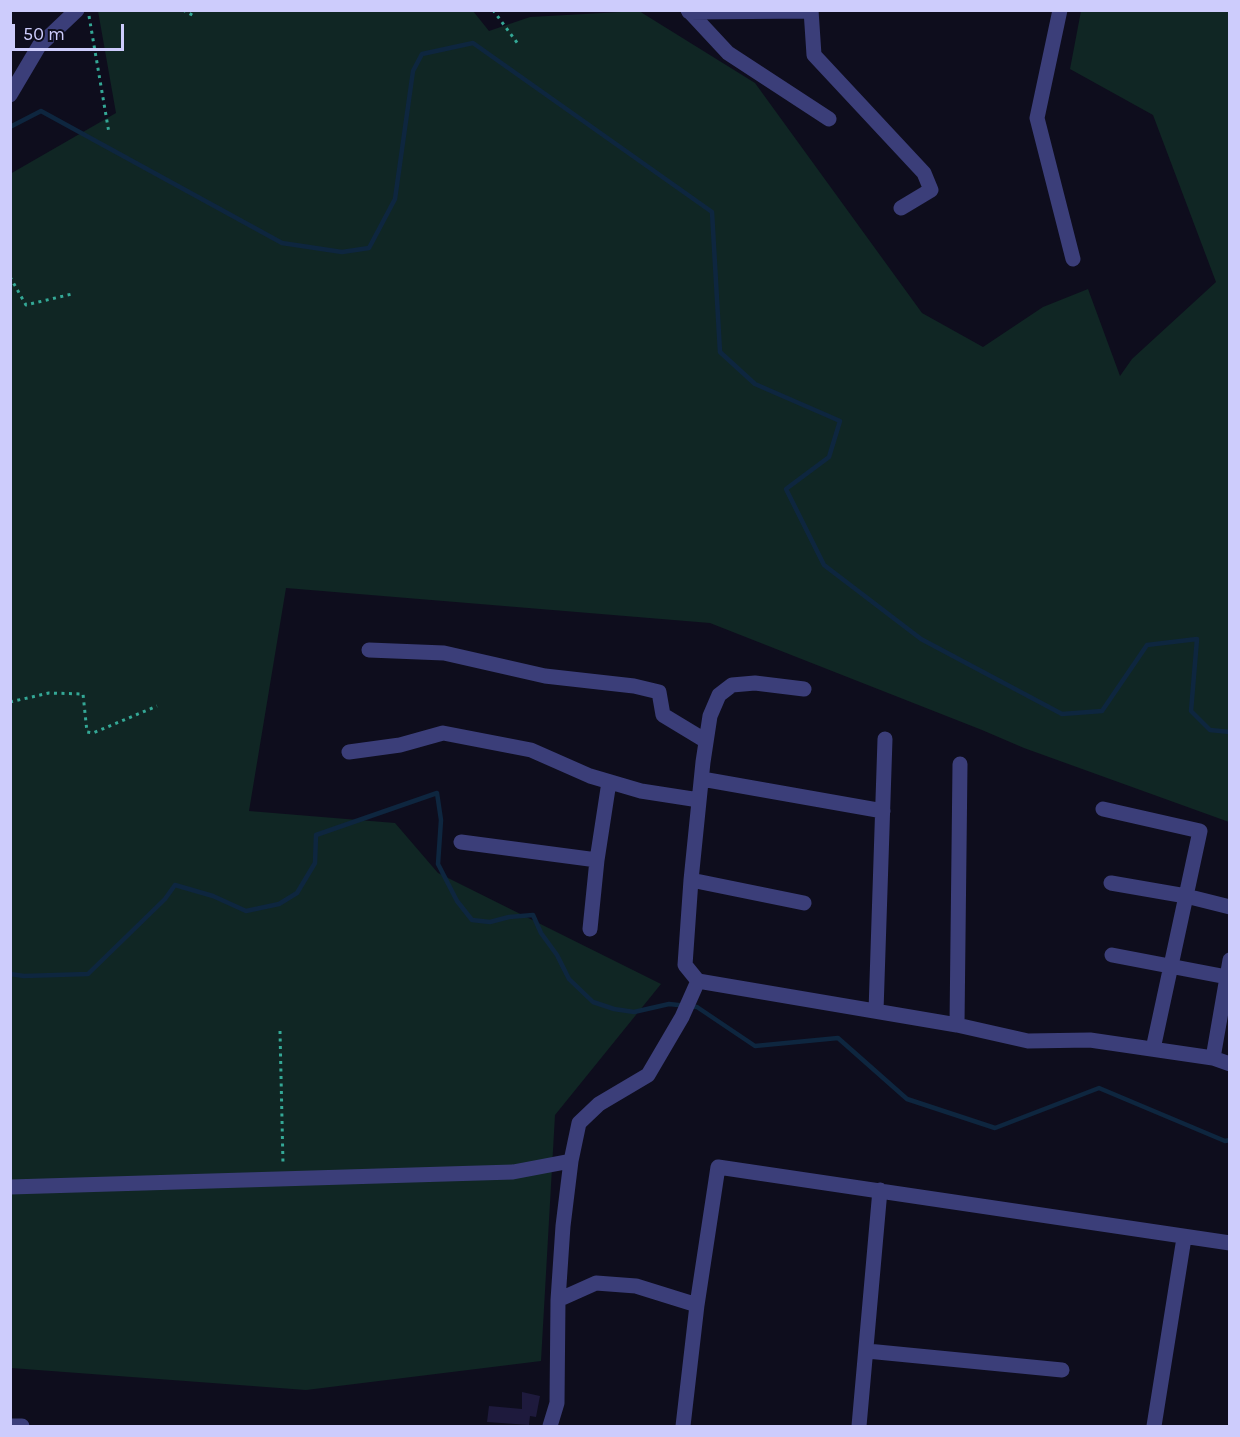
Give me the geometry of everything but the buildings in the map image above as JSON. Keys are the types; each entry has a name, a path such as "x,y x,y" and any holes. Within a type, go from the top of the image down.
{"street":[{"path":"10,95 39,46 78,10"},
{"path":"1060,10 1037,118 1073,259"},
{"path":"689,11 811,11 814,55 924,173 931,190 901,208"},
{"path":"689,11 728,53 829,119"},
{"path":"369,650 444,653 545,676 634,686 658,692 663,715 706,741"},
{"path":"804,689 755,683 732,685 719,695 710,716 699,800 685,965 698,981 957,1025 1028,1041 1090,1040 1213,1058 1230,1064"},
{"path":"349,752 400,745 443,733 531,750 590,776 641,791 699,800"},
{"path":"876,1011 885,738"},
{"path":"957,1025 960,765"},
{"path":"702,779 883,811"},
{"path":"590,929 597,860 609,782"},
{"path":"1102,809 1200,831 1153,1049"},
{"path":"461,842 597,860"},
{"path":"691,880 804,903"},
{"path":"1112,883 1186,896 1230,907"},
{"path":"1112,955 1227,977"},
{"path":"1213,1058 1230,960"},
{"path":"550,1426 557,1403 558,1300 571,1161 579,1124 599,1104 648,1075 682,1017 698,981"},
{"path":"10,1187 513,1172 571,1161"},
{"path":"683,1426 697,1305 718,1167 1230,1243"},
{"path":"859,1426 880,1190"},
{"path":"1154,1426 1185,1238"},
{"path":"558,1300 596,1283 636,1286 697,1305"},
{"path":"867,1351 1062,1370"},
{"path":"10,1426 22,1426"}],"path":[{"path":"88,10 109,133"},
{"path":"183,10 196,17"},
{"path":"493,10 518,44"},
{"path":"10,277 26,305 72,294"},
{"path":"10,702 49,693 83,694 87,732 93,733 157,706"},
{"path":"280,1031 283,1179"}],"green space":[{"path":"98,11 473,11 489,31 530,17 639,11 755,83 922,313 983,347 1043,307 1088,289 1120,376 1132,359 1216,282 1153,115 1070,69 1081,11 1229,11 1229,822 1024,748 710,623 286,588 249,811 395,823 438,873 661,984 555,1115 541,1361 306,1390 11,1368 10,174 116,113"}],"waterway":[{"path":"10,127 41,111 282,243 342,252 369,248 395,199 413,71 422,54 473,43 712,212 720,352 755,384 840,421 829,457 786,489 824,565 921,639 1062,714 1102,711 1147,645 1197,639 1191,711 1210,730 1230,732"},
{"path":"10,974 24,976 88,974 165,899 175,885 213,896 246,911 279,904 297,893 315,863 316,835 437,793 441,820 438,864 457,901 472,920 490,922 509,917 533,915 541,933 557,955 569,979 593,1002 614,1009 634,1012 669,1004 697,1007 755,1046 838,1038 907,1099 995,1128 1099,1088 1225,1141 1230,1140"}]}
